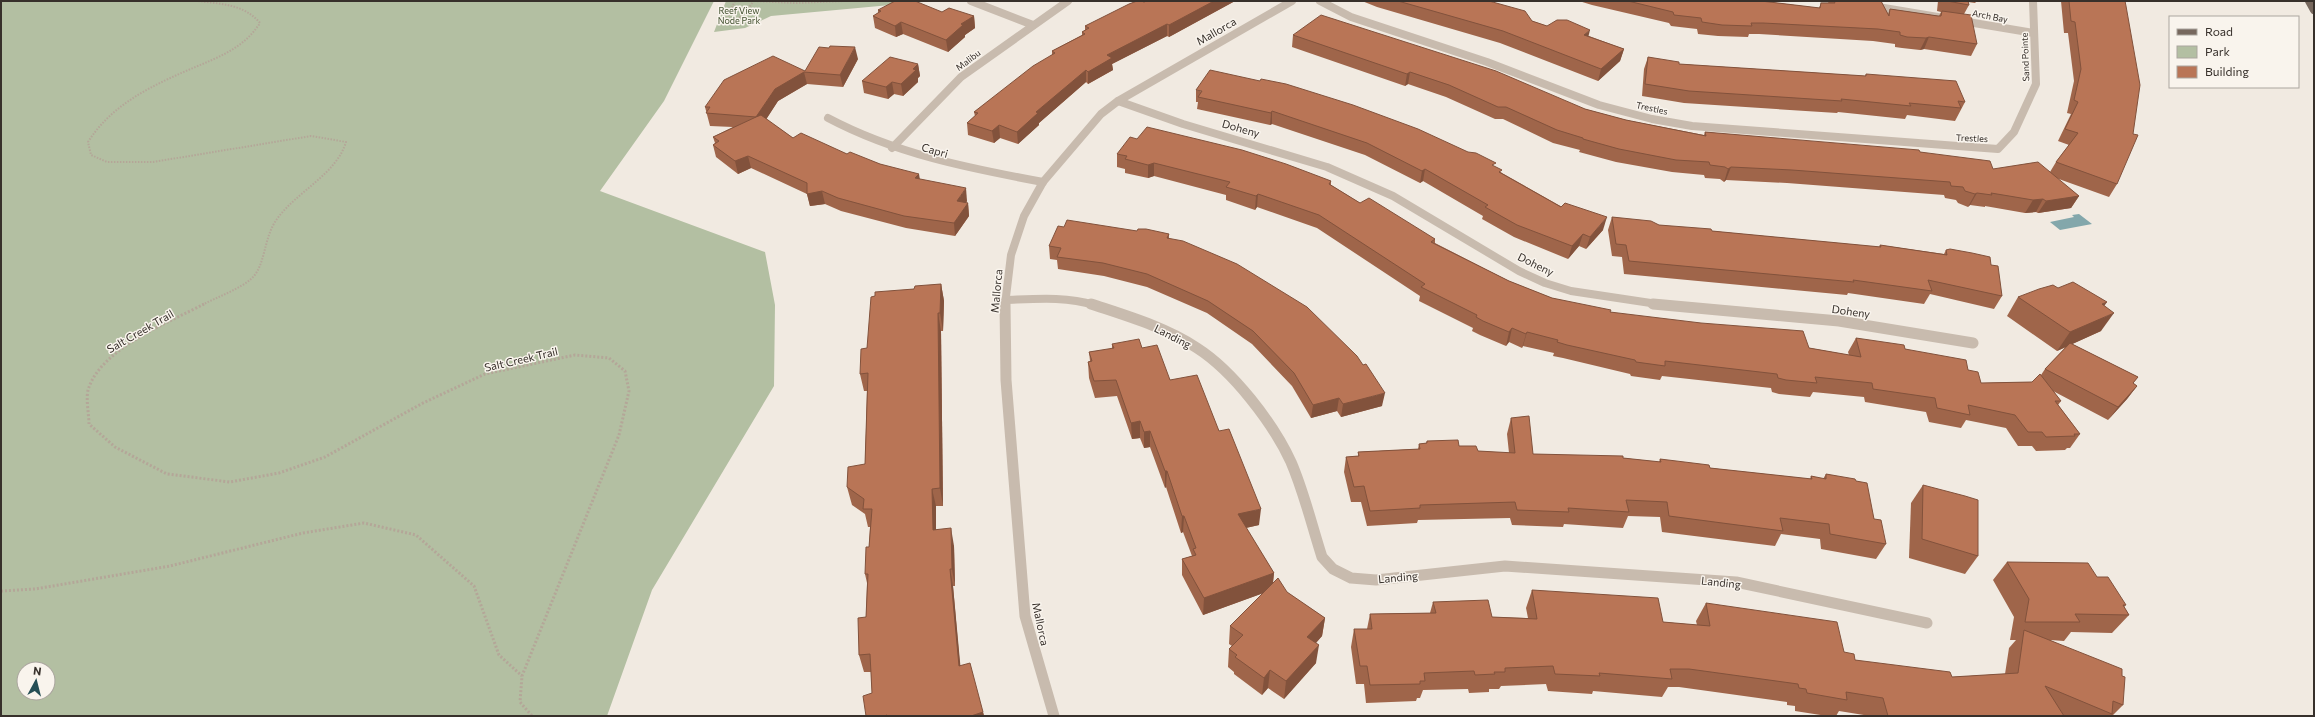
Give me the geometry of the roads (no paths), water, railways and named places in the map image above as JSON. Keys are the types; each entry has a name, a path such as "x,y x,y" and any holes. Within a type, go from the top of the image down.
{"main road":[{"path":"2309,1 2314,10"}],"street":[{"path":"971,1 1033,25"},
{"name":"Malibu","path":"892,148 961,77 1068,1"},
{"name":"Mallorca","path":"1054,716 1025,616 1006,380 1005,300 1014,249 1024,216 1043,182 1096,119 1118,101 1292,1"},
{"name":"Trestles","path":"1320,1 1351,16 1460,52 1599,105 1652,119 1692,126 1998,149"},
{"path":"1824,1 1846,3"},
{"name":"Sand Pointe","path":"1998,149 2014,132 2036,84 2033,1"},
{"name":"Arch Bay","path":"1861,5 2034,33"},
{"name":"Doheny","path":"1118,101 1183,124 1327,167 1393,196 1519,271 1545,283 1558,287 1608,298 1650,304 1839,321 1973,344"},
{"name":"Capri","path":"828,118 856,134 892,148 953,166 1043,182"},
{"name":"Landing","path":"1005,300 1052,299 1081,301 1155,326 1198,348 1231,377 1265,415 1291,462 1322,557 1333,569 1351,578 1376,580 1505,566 1736,582 1927,623"}],"water":[{"path":"2079,214 2092,224 2060,230 2050,222 2074,217 2072,215"}],"park label":[{"name":"Reef View Node Park","path":"739,16"}]}
